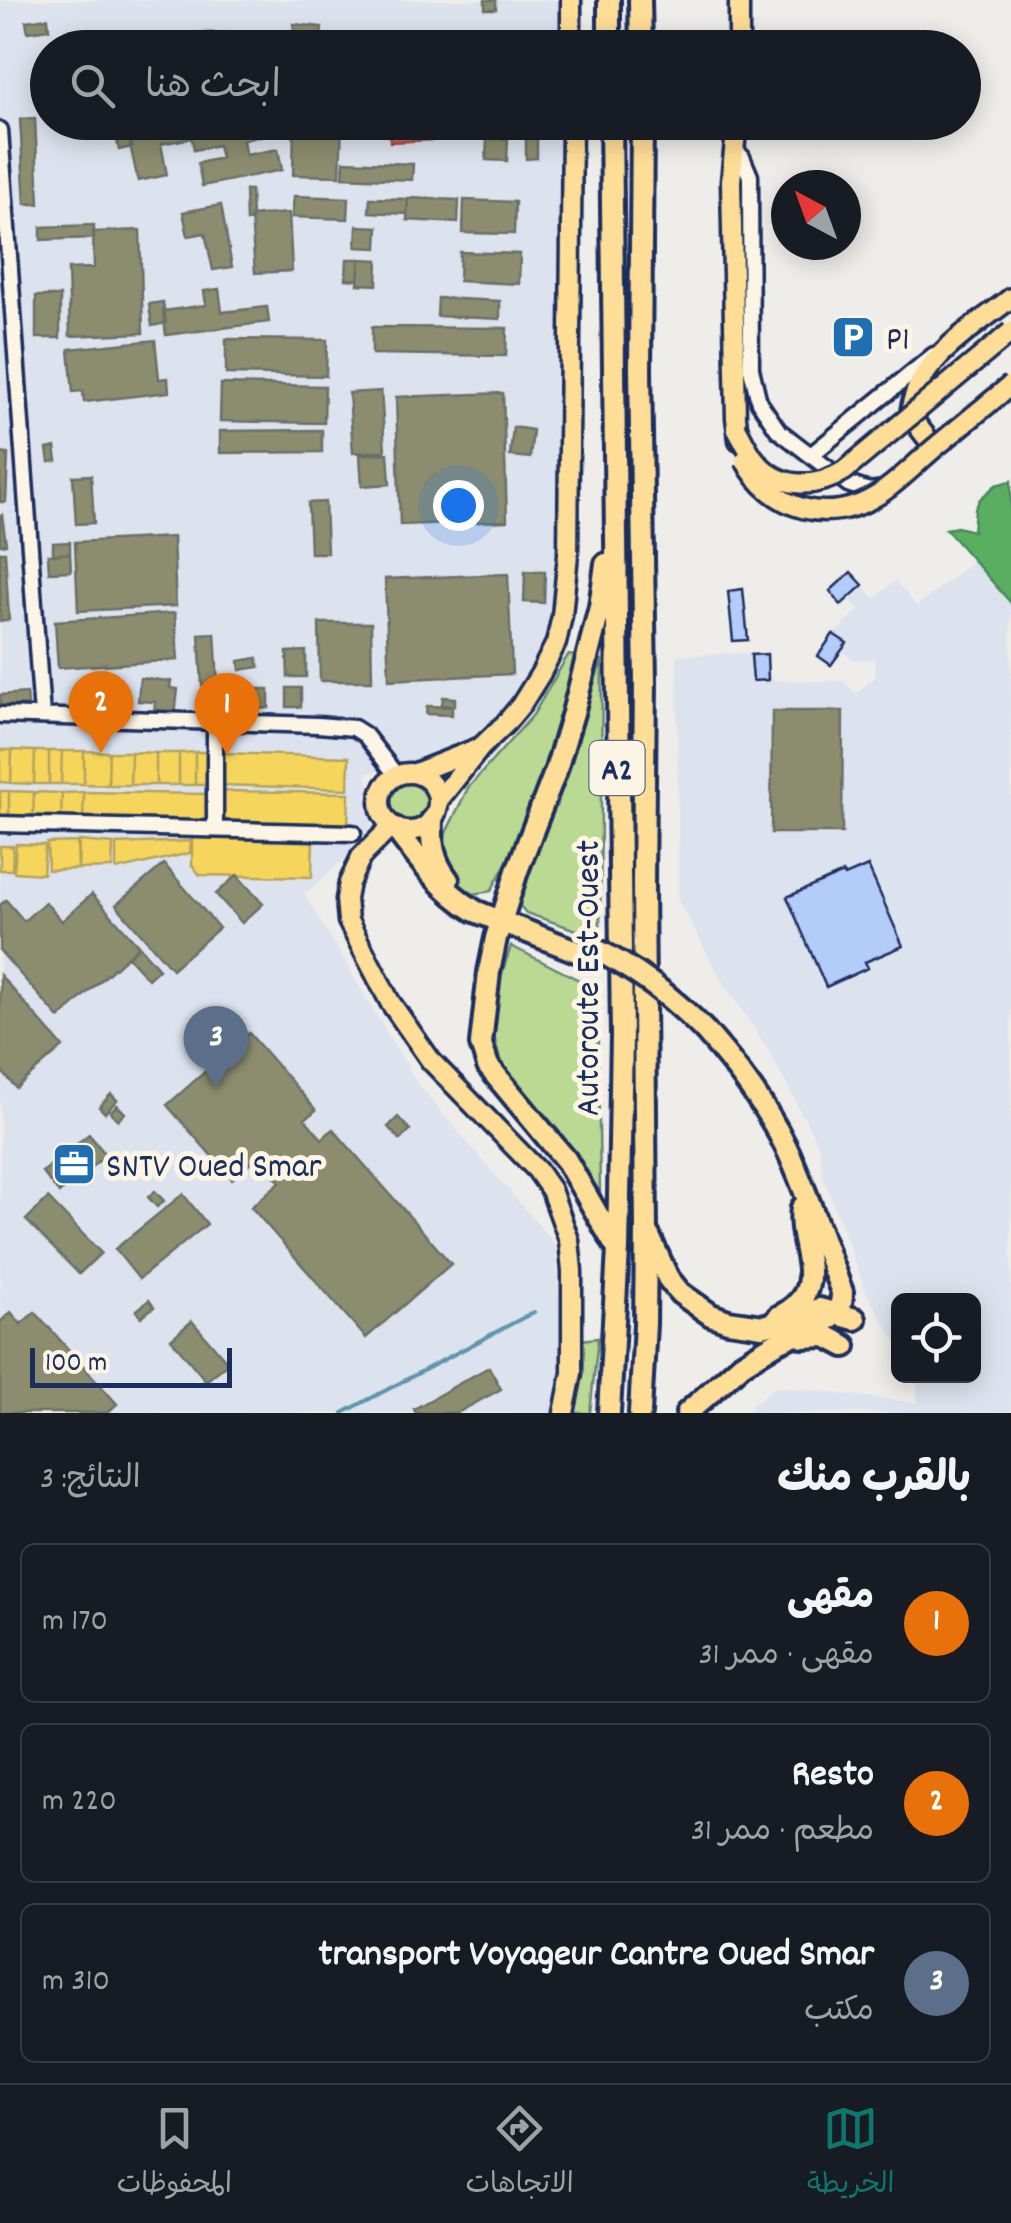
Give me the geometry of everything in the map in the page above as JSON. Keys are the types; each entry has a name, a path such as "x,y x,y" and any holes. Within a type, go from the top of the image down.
{"highway":[{"path":"608,0 609,30"},
{"path":"640,0 641,30"},
{"name":"Autoroute Est-Ouest","path":"609,1413 618,1249 622,1036 610,140"},
{"name":"Autoroute Est-Ouest","path":"640,1413 646,1230 642,140"},
{"path":"616,498 600,606 556,770 502,917 482,1014 481,1044 488,1066 566,1160 618,1249"},
{"path":"435,810 432,848 440,870 468,898 502,917 615,958 686,1010 756,1108 779,1148 845,1317"},
{"path":"393,827 442,887 476,911 502,917"},
{"path":"702,1034 751,1087 787,1149 842,1292 840,1306 845,1317"},
{"path":"746,1324 786,1314 802,1296 810,1273 800,1226 802,1208"},
{"path":"646,1230 668,1278 680,1293 711,1314 746,1324 771,1324 816,1309 845,1317"},
{"path":"686,1413 742,1364 776,1343 845,1317"},
{"path":"776,1343 819,1335 845,1346"}],"main road":[{"path":"571,0 571,30"},
{"path":"739,0 740,30"},
{"path":"481,747 406,774 383,787 380,804 386,820 393,827 419,830 481,747 521,705 556,642 567,588 572,140"},
{"path":"735,140 731,181 738,436 751,470 769,491 792,506 819,512 840,510 871,499 1011,385"},
{"path":"910,416 918,383 930,365 1011,295"},
{"path":"738,436 767,472 785,481 826,481 844,471 1011,332"},
{"path":"910,416 934,448"},
{"path":"406,774 432,783 435,810"},
{"path":"393,827 361,856 349,883 348,922 390,1002 431,1062 537,1170 551,1190 569,1240 572,1271 572,1373 564,1413"}],"street":[{"path":"0,130 42,716"},
{"path":"734,150 750,176 750,369 767,417 778,430 854,488 868,492 883,490 1011,385"},
{"path":"810,455 1011,295"},
{"path":"0,715 354,728 406,774"},
{"path":"214,721 214,829"},
{"path":"0,824 352,833"}],"shaded area":[{"path":"0,0 579,0 578,30 30,30 30,140 573,140 564,567 551,638 527,685 500,721 462,746 366,774 375,815 366,840 305,895 419,1086 556,1245 562,1354 556,1413 0,1413"},
{"path":"1011,481 1011,1413 750,1413 752,1404 777,1386 917,1403 918,1383 981,1383 981,1293 891,1293 891,1333 867,1295 823,1176 818,1145 770,1053 720,977 678,900 677,655 752,653 752,680 844,681 856,694 875,677 875,659 853,660 827,641 859,610 849,599 852,595 846,588 857,579 875,598 895,581 917,606 973,561 946,529 973,531 980,499 996,485"}],"green space":[{"path":"568,655 576,656 546,763 517,843 491,891 473,894 455,881 442,855 446,833 468,788 533,715"},
{"path":"602,659 600,938 526,913 516,901 569,763"},
{"path":"409,782 423,787 428,801 423,815 409,820 395,815 390,801 395,787"},
{"path":"511,946 597,989 600,1192 502,1068 493,1032 500,979"},
{"path":"598,1338 590,1413 573,1413 581,1340"}],"building: سكن":[{"path":"0,750 12,750 11,783 0,782"},
{"path":"12,750 35,751 34,784 11,783"},
{"path":"35,751 49,751 49,784 34,784"},
{"path":"49,751 62,751 61,784 49,784"},
{"path":"62,751 84,751 84,784 61,784"},
{"path":"84,751 109,752 108,785 84,784"},
{"path":"109,752 131,752 130,785 108,785"},
{"path":"131,752 156,753 156,785 130,785"},
{"path":"195,752 195,785 179,785 179,753"},
{"path":"195,752 210,752 209,785 195,785"},
{"path":"156,753 179,753 179,785 156,785"},
{"path":"222,753 349,757 348,789 221,785"},
{"path":"0,791 9,791 9,818 0,817"},
{"path":"9,791 34,792 33,818 9,818"},
{"path":"223,791 349,793 348,825 222,822"},
{"path":"34,792 62,793 61,819 33,818"},
{"path":"84,792 83,820 61,819 62,793"},
{"path":"84,792 206,794 206,822 83,820"},
{"path":"192,835 313,838 312,877 200,875 192,865"},
{"path":"79,841 113,844 112,868 78,869"},
{"path":"191,841 190,853 116,870 116,844"},
{"path":"77,842 78,869 48,870 47,843"},
{"path":"16,844 45,845 43,874 14,872"},
{"path":"0,846 13,846 12,870 0,870"}],"building: مرافق عامة":[{"path":"1011,481 1011,603 946,529 973,531 980,499 996,485"}],"building: صناعة":[{"path":"485,0 496,0 496,9 485,9"},
{"path":"48,18 49,29 28,32 26,21"},
{"path":"294,24 322,27 322,30 294,30"},
{"path":"30,118 30,140 36,140 39,204 25,204 20,119"},
{"path":"117,140 131,140 132,147 119,150"},
{"path":"129,140 181,140 161,144 167,175 138,181"},
{"path":"192,140 243,140 246,155 278,149 282,170 202,186 198,163 221,158 218,145 194,150"},
{"path":"294,140 341,140 340,176 293,175"},
{"path":"487,140 508,140 507,161 486,160"},
{"path":"526,140 537,140 537,158 526,159"},
{"path":"344,161 413,164 412,180 343,177"},
{"path":"245,190 251,190 252,220 246,221"},
{"path":"294,196 349,198 348,219 292,217"},
{"path":"370,198 408,199 407,214 369,212"},
{"path":"408,198 459,200 458,223 407,220"},
{"path":"464,200 515,202 514,234 463,233"},
{"path":"221,205 232,267 213,270 205,233 188,236 183,212"},
{"path":"289,213 292,271 255,273 251,216"},
{"path":"94,225 94,238 41,240 41,227"},
{"path":"357,226 378,227 377,248 356,247"},
{"path":"140,230 143,333 70,336 68,269 94,268 93,232"},
{"path":"460,252 520,254 519,284 459,281"},
{"path":"347,259 360,259 358,280 346,279"},
{"path":"360,259 378,260 377,285 358,284"},
{"path":"219,289 222,312 267,307 269,322 166,335 163,311 206,305 204,291"},
{"path":"36,296 60,296 60,338 36,338"},
{"path":"438,298 500,301 500,319 437,316"},
{"path":"163,302 166,323 152,326 149,304"},
{"path":"372,327 507,328 506,356 372,354"},
{"path":"226,339 327,340 326,376 226,374"},
{"path":"155,340 159,379 168,378 169,392 84,402 83,391 73,392 69,349"},
{"path":"221,384 325,386 324,423 220,421"},
{"path":"381,391 385,451 353,453 349,393"},
{"path":"503,393 507,521 400,525 396,397"},
{"path":"513,427 533,430 530,458 510,456"},
{"path":"322,430 322,452 220,453 220,431"},
{"path":"55,447 57,461 49,462 47,449"},
{"path":"0,453 8,454 6,502 0,502"},
{"path":"388,453 390,484 362,486 360,455"},
{"path":"91,475 94,523 76,524 73,476"},
{"path":"325,502 327,553 310,553 308,503"},
{"path":"0,516 6,544 0,545"},
{"path":"173,537 176,606 78,611 75,542"},
{"path":"70,542 70,553 53,555 53,543"},
{"path":"0,552 5,552 9,620 0,621"},
{"path":"70,553 71,571 49,572 48,555"},
{"path":"525,571 545,572 544,603 524,602"},
{"path":"508,574 512,674 389,680 385,579"},
{"path":"175,613 178,660 58,668 55,621"},
{"path":"319,623 371,623 372,681 320,681"},
{"path":"215,633 218,684 202,685 199,634"},
{"path":"306,651 306,677 288,677 287,652"},
{"path":"257,658 259,667 240,670 239,661"},
{"path":"140,678 171,681 170,688 178,689 175,715 154,713 155,702 138,701"},
{"path":"287,688 301,688 301,707 287,707"},
{"path":"257,689 269,689 269,708 257,709"},
{"path":"27,693 28,705 0,707 0,695"},
{"path":"214,693 216,705 205,708 202,695"},
{"path":"225,696 235,696 235,708 225,708"},
{"path":"443,697 455,698 455,706 442,705"},
{"path":"427,706 452,707 452,715 426,714"},
{"path":"772,711 843,711 842,833 771,833"},
{"path":"164,864 219,928 172,969 116,905"},
{"path":"237,875 263,904 242,923 216,894"},
{"path":"92,894 139,946 59,1018 0,951 0,905 6,900 24,921 45,902 62,921"},
{"path":"139,946 159,969 148,979 128,957"},
{"path":"0,975 63,1047 16,1088 0,1069"},
{"path":"249,1033 316,1110 305,1119 322,1139 333,1129 451,1264 366,1338 251,1207 280,1182 257,1157 232,1179 167,1105"},
{"path":"111,1094 117,1100 105,1113 99,1107"},
{"path":"117,1105 125,1113 118,1120 110,1112"},
{"path":"398,1117 410,1130 400,1140 388,1127"},
{"path":"89,1134 106,1155 59,1193 42,1172"},
{"path":"155,1191 164,1201 157,1207 148,1197"},
{"path":"183,1194 207,1224 139,1279 115,1249"},
{"path":"48,1198 101,1253 79,1274 26,1220"},
{"path":"149,1300 154,1307 141,1317 136,1311"},
{"path":"11,1312 21,1324 35,1312 117,1404 107,1413 0,1413 0,1322"},
{"path":"192,1321 228,1363 206,1381 171,1339"},
{"path":"489,1367 501,1389 457,1413 416,1413 414,1409"}],"building: أخرى":[{"path":"851,572 863,585 841,605 830,591"},
{"path":"743,589 748,640 733,641 728,591"},
{"path":"833,634 847,643 831,665 818,656"},
{"path":"767,654 768,680 753,681 751,655"},
{"path":"868,866 903,946 865,962 868,968 826,987 787,897"}],"waterway":[{"path":"343,1413 534,1312"}],"place":[{"name":"P1","path":"853,337"},
{"name":"Resto","path":"101,753"},
{"name":"مقهى","path":"227,755"},
{"name":"transport Voyageur Cantre Oued Smar","path":"216,1088"},
{"name":"SNTV Oued Smar","path":"74,1164"}]}
